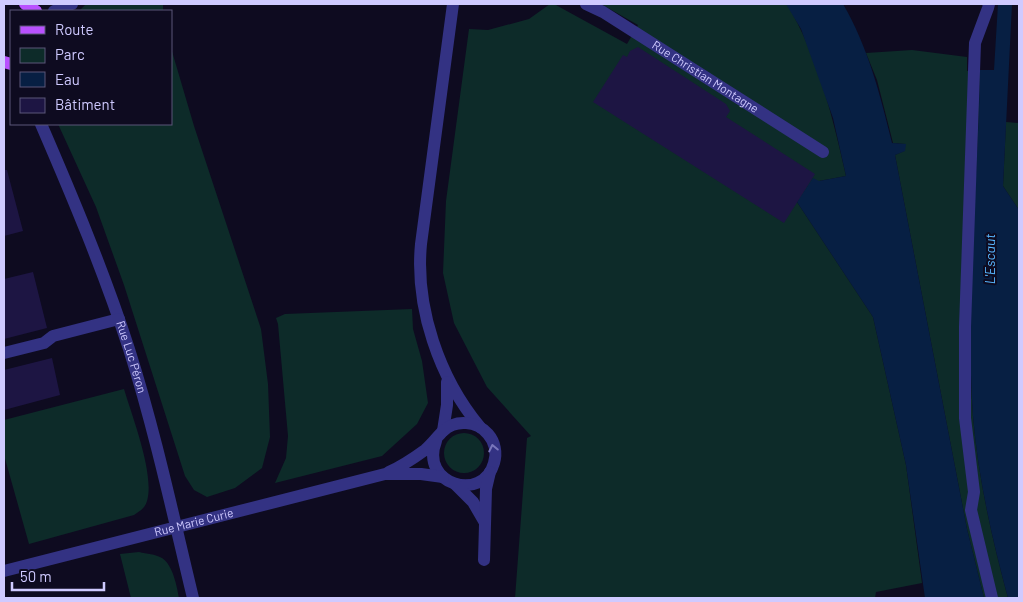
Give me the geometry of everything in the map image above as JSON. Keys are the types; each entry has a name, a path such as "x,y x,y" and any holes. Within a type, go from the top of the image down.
{"street":[{"path":"57,10 73,4"},
{"path":"453,4 419,270 421,295 427,322 445,372 462,405 480,427 488,433 494,447 495,457 486,489 484,560"},
{"name":"Rue Christian Montagne","path":"586,4 603,12 822,152"},
{"path":"988,4 975,42 965,327 965,418 974,492 971,510 992,598"},
{"name":"Rue Luc Péron","path":"41,125 82,219 119,319 153,431 193,598"},
{"path":"4,353 44,343 53,336 119,319"},
{"path":"445,372 448,396 439,436 433,450 433,460 437,469 442,477 455,484 464,486 474,484 490,472"},
{"path":"439,436 451,426 461,423 470,423 480,427"},
{"name":"Rue Marie Curie","path":"4,571 385,474 409,461 439,436"},
{"name":"Rue Marie Curie","path":"385,474 422,474 442,477"},
{"path":"455,484 473,502 484,521"}],"green space":[{"path":"86,4 163,4 163,10 80,10"},
{"path":"550,4 554,4 627,44 638,25 601,4 787,4 816,66 836,132 846,176 819,181 797,202 873,317 906,465 922,583 876,592 875,598 515,598 527,438 531,436 487,387 454,323 443,273 446,201 469,29 488,30 529,19"},
{"path":"912,50 967,57 967,71 980,70 970,330 973,416 986,508 1008,598 984,598 967,529 895,155 904,151 905,144 893,143 877,80 866,53"},
{"path":"172,51 194,126 261,329 268,384 270,437 262,468 235,488 207,497 194,490 185,476 124,285 96,207 58,125 172,125"},
{"path":"1006,122 1019,123 1019,210 1003,186"},
{"path":"412,309 413,329 422,361 428,403 417,424 382,456 275,483 286,458 288,436 276,318 285,314"},
{"path":"124,389 137,429 148,476 149,490 145,506 134,515 29,544 4,455 4,420"},
{"path":"468,433 475,436 481,442 484,453 483,461 475,470 468,473 460,473 453,470 445,461 444,449 447,442 456,434"},
{"path":"139,552 157,556 166,561 174,576 179,598 131,598 120,554"}],"water":[{"path":"786,4 843,4 860,37 866,54 878,89 892,143 906,144 905,151 895,155 967,529 984,598 925,598 906,465 873,317 797,202 813,178 819,181 846,176 833,118 801,29"},
{"name":"L'Escaut","path":"998,4 1012,4 1003,186 1019,210 1019,598 1008,598 991,531 975,439 971,373 971,286 980,70 994,70"}],"building":[{"path":"638,47 726,104 730,111 726,117 815,174 784,223 593,102 623,55 627,57 630,51"},
{"path":"4,170 7,170 23,231 4,236"},
{"path":"33,272 47,328 4,339 4,279"},
{"path":"52,358 60,395 4,410 4,370"}]}
